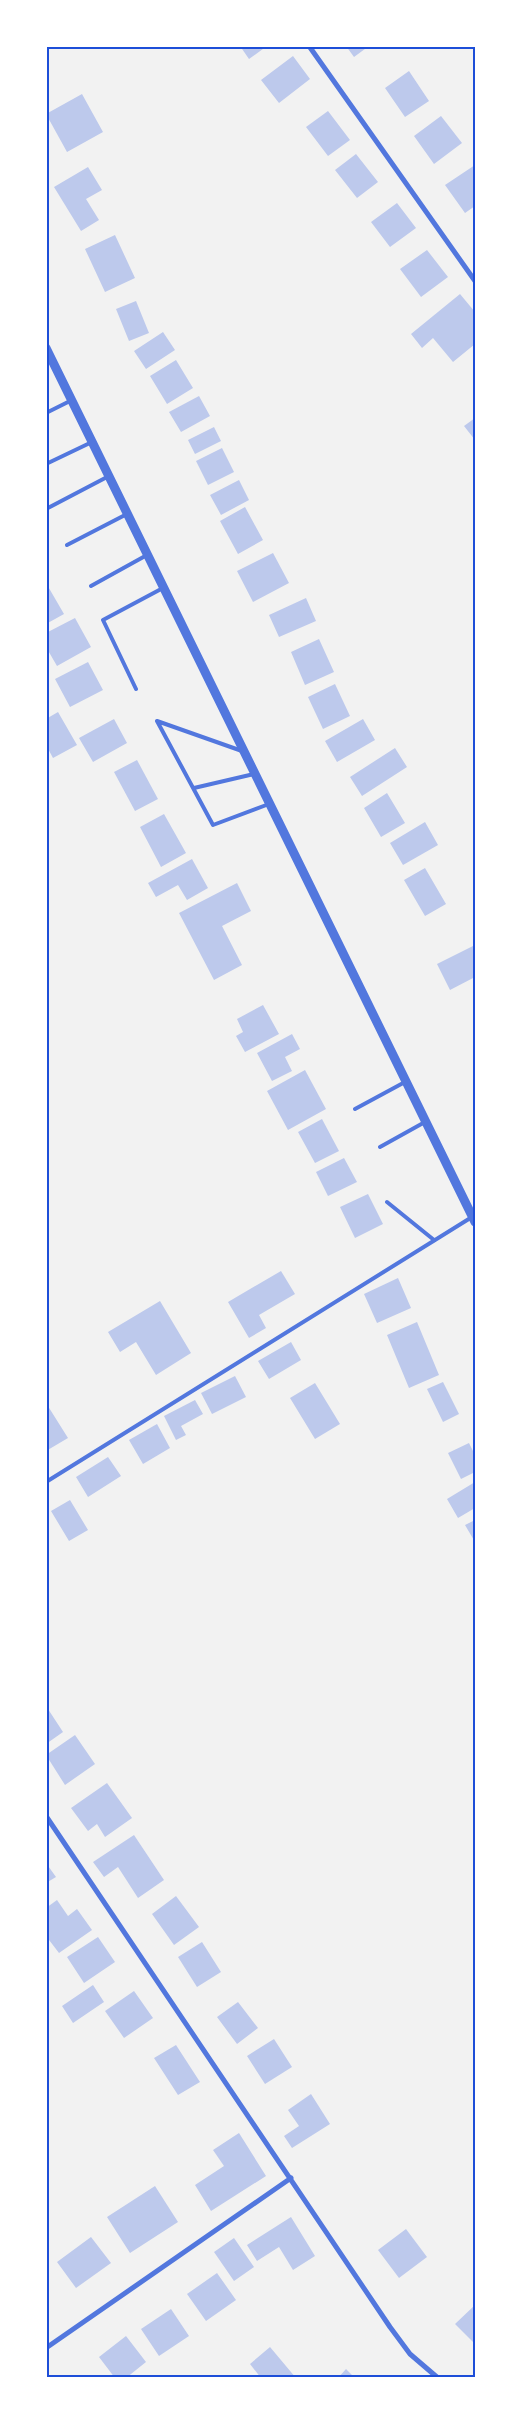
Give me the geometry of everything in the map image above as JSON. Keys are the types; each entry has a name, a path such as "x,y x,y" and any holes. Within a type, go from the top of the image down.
{"street":[{"path":"310,46 475,282"},
{"path":"46,348 473,1220"},
{"path":"46,1816 390,2327 410,2354 438,2378"},
{"path":"46,2348 291,2178"}],"lane":[{"path":"46,413 72,400"},
{"path":"46,464 92,442"},
{"path":"46,509 109,476"},
{"path":"67,545 127,514"},
{"path":"91,586 147,555"},
{"path":"136,689 103,620 163,588"},
{"path":"244,752 157,721 214,825 269,804"},
{"path":"194,788 254,774"},
{"path":"355,1109 405,1082"},
{"path":"380,1147 425,1122"},
{"path":"387,1202 434,1240"},
{"path":"46,1482 434,1240 473,1220"}],"building":[{"path":"240,46 267,46 249,59"},
{"path":"346,46 369,46 354,57"},
{"path":"293,56 310,79 279,103 261,80"},
{"path":"409,71 429,101 405,117 385,88"},
{"path":"82,94 103,132 67,152 46,114"},
{"path":"328,111 350,140 328,156 306,127"},
{"path":"441,116 462,143 434,164 414,136"},
{"path":"356,154 378,182 357,198 335,170"},
{"path":"475,165 475,206 465,213 445,185"},
{"path":"88,167 102,190 86,199 99,220 81,231 54,187"},
{"path":"397,203 416,228 390,247 371,222"},
{"path":"115,235 135,278 105,292 85,249"},
{"path":"427,250 448,277 421,297 400,269"},
{"path":"460,294 475,312 475,344 453,362 433,338 422,348 411,334"},
{"path":"136,301 149,333 129,341 116,309"},
{"path":"163,332 175,350 146,369 134,351"},
{"path":"176,360 193,388 167,404 150,376"},
{"path":"199,396 210,416 181,432 169,412"},
{"path":"475,418 475,440 464,426"},
{"path":"214,427 221,441 195,454 188,440"},
{"path":"222,448 234,472 208,485 196,461"},
{"path":"239,480 249,500 221,515 210,495"},
{"path":"245,507 263,540 238,554 220,521"},
{"path":"273,553 289,583 253,602 237,571"},
{"path":"46,583 64,614 46,624"},
{"path":"306,598 316,621 279,637 269,615"},
{"path":"75,618 91,647 57,666 46,647 46,633"},
{"path":"319,639 334,672 305,685 291,652"},
{"path":"88,662 103,690 70,707 55,679"},
{"path":"335,684 350,716 323,729 308,697"},
{"path":"58,712 77,745 53,758 46,745 46,719"},
{"path":"114,719 127,743 93,762 79,738"},
{"path":"363,719 375,740 337,762 325,741"},
{"path":"395,748 407,767 362,796 350,777"},
{"path":"137,760 158,799 135,811 114,772"},
{"path":"387,793 405,823 381,837 364,808"},
{"path":"164,814 186,853 161,867 140,827"},
{"path":"425,822 438,845 403,865 390,843"},
{"path":"192,859 208,888 187,900 178,885 156,897 148,883"},
{"path":"425,868 446,904 425,916 404,880"},
{"path":"237,883 251,911 222,926 242,965 214,980 179,913"},
{"path":"475,945 475,977 450,990 437,964"},
{"path":"263,1005 279,1034 245,1052 236,1036 243,1032 237,1019"},
{"path":"292,1034 300,1049 285,1057 292,1071 272,1081 257,1053"},
{"path":"305,1070 326,1109 288,1130 267,1091"},
{"path":"322,1119 339,1151 315,1163 298,1132"},
{"path":"344,1158 357,1182 328,1196 316,1172"},
{"path":"368,1194 383,1224 355,1238 340,1207"},
{"path":"281,1271 295,1294 259,1315 266,1328 249,1338 228,1302"},
{"path":"398,1278 411,1308 377,1323 364,1294"},
{"path":"160,1301 191,1353 156,1375 136,1342 120,1352 108,1332"},
{"path":"417,1322 439,1375 409,1388 387,1335"},
{"path":"291,1342 301,1360 269,1379 258,1361"},
{"path":"235,1376 246,1397 212,1414 201,1393"},
{"path":"443,1382 459,1414 443,1422 427,1389"},
{"path":"315,1383 340,1424 315,1439 290,1398"},
{"path":"195,1400 203,1414 181,1426 186,1435 176,1440 164,1416"},
{"path":"46,1403 68,1438 46,1451"},
{"path":"157,1424 170,1448 143,1464 129,1440"},
{"path":"469,1443 475,1455 475,1472 461,1479 448,1453"},
{"path":"108,1457 121,1476 88,1497 76,1477"},
{"path":"475,1482 475,1508 458,1518 447,1499"},
{"path":"70,1500 88,1530 69,1541 51,1511"},
{"path":"475,1520 475,1542 465,1525"},
{"path":"46,1706 63,1732 46,1744"},
{"path":"75,1735 95,1764 65,1785 46,1755"},
{"path":"107,1783 132,1818 105,1837 97,1824 88,1831 71,1808"},
{"path":"134,1835 164,1880 138,1898 118,1867 104,1877 93,1862"},
{"path":"46,1863 56,1877 46,1883"},
{"path":"176,1896 199,1927 174,1945 152,1914"},
{"path":"57,1900 68,1916 77,1909 92,1930 59,1953 46,1936 46,1908"},
{"path":"98,1937 115,1962 84,1983 67,1957"},
{"path":"202,1942 221,1972 197,1987 178,1957"},
{"path":"93,1985 104,2002 73,2023 62,2006"},
{"path":"134,1991 153,2018 124,2038 105,2011"},
{"path":"238,2002 258,2028 237,2044 217,2017"},
{"path":"274,2039 292,2067 265,2084 247,2056"},
{"path":"176,2045 200,2082 178,2095 154,2058"},
{"path":"311,2094 330,2124 292,2148 284,2136 299,2126 288,2110"},
{"path":"239,2133 266,2176 211,2211 195,2185 224,2166 213,2150"},
{"path":"155,2186 178,2222 130,2253 107,2217"},
{"path":"291,2217 315,2256 293,2270 279,2247 257,2261 247,2245"},
{"path":"406,2229 427,2257 399,2278 378,2250"},
{"path":"91,2237 111,2263 76,2288 57,2262"},
{"path":"234,2238 254,2267 234,2281 214,2252"},
{"path":"217,2273 236,2300 206,2321 187,2294"},
{"path":"475,2305 475,2344 455,2324"},
{"path":"171,2309 189,2336 159,2356 141,2329"},
{"path":"126,2336 146,2362 126,2378 115,2378 99,2357"},
{"path":"270,2347 296,2378 261,2378 250,2364"},
{"path":"346,2369 355,2378 338,2378"}]}
